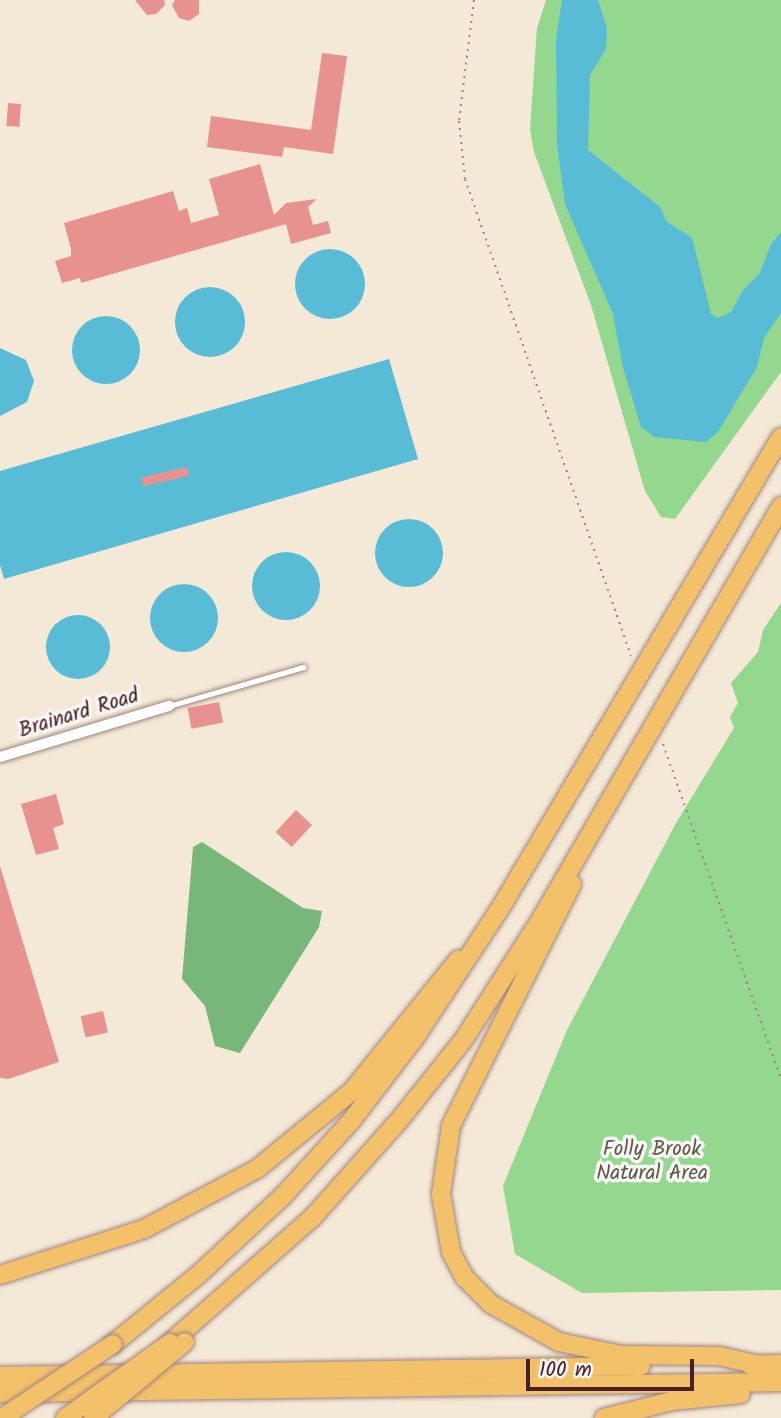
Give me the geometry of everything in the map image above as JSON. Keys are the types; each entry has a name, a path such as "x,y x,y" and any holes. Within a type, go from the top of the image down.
{"highway":[{"path":"2,1418 113,1343 225,1251 325,1151 424,1027 493,921 781,437"},
{"path":"93,1418 312,1218 429,1085 495,994 781,506"},
{"path":"589,837 565,902 454,1116 442,1182 449,1246 475,1290 515,1321 559,1342 613,1354 719,1356 759,1365"},
{"path":"0,1275 144,1229 257,1169 352,1091 493,921"},
{"path":"65,1418 177,1343"},
{"path":"0,1376 781,1364"},
{"path":"0,1393 781,1382"},
{"path":"604,1418 673,1401 781,1393"}],"street":[{"name":"Brainard Road","path":"0,757 169,706"}],"lane":[{"path":"169,706 303,667"}],"path":[{"path":"474,0 459,121 465,179 631,656"},
{"path":"663,744 781,1079"}],"green space":[{"path":"546,0 781,0 781,372 675,519 661,517 645,491 591,305 534,152 530,130 537,28"},
{"name":"Folly Brook Natural Area","path":"781,603 781,1290 582,1293 515,1254 503,1186 567,1030 676,823 734,728 730,717 738,703 731,683 758,652 763,630"},
{"path":"202,842 303,908 322,911 319,927 240,1053 215,1046 205,1006 182,979 193,847"}],"water":[{"path":"562,0 598,0 607,28 606,49 590,75 588,150 660,207 666,221 692,238 711,314 718,318 731,312 743,290 760,273 771,244 781,232 781,313 764,338 757,367 718,432 706,442 654,437 641,427 623,368 613,314 565,204 557,144 556,40"},
{"path":"330,249 355,259 365,284 355,309 330,319 305,309 295,284 305,259"},
{"path":"210,287 229,293 239,303 245,322 239,341 229,351 210,357 191,351 181,341 175,322 181,303 191,293"},
{"path":"106,316 119,319 130,326 137,337 140,350 137,363 130,374 119,381 106,384 93,381 82,374 75,363 72,350 75,337 82,326 93,319"},
{"path":"0,348 26,360 34,381 27,402 0,416"},
{"path":"389,359 418,459 4,579 0,565 0,471"},
{"path":"409,519 422,522 433,529 440,540 443,553 440,566 433,577 422,584 409,587 396,584 385,577 378,566 375,553 378,540 385,529 396,522"},
{"path":"286,552 299,555 310,562 317,573 320,586 317,599 310,610 299,617 286,620 273,617 262,610 255,599 252,586 255,573 262,562 273,555"},
{"path":"184,584 197,587 208,594 215,605 218,618 215,631 208,642 197,649 184,652 171,649 160,642 153,631 150,618 153,605 160,594 171,587"},
{"path":"72,615 84,615 101,624 108,635 108,659 101,670 84,679 72,679 60,674 51,665 46,653 46,641 51,629 60,620"}],"building":[{"path":"135,0 164,0 165,5 156,14 147,15"},
{"path":"175,0 199,0 199,14 189,21 179,18 172,5"},
{"path":"322,53 347,56 333,154 284,147 282,157 207,147 211,116 311,130"},
{"path":"8,103 21,104 19,127 6,126"},
{"path":"260,164 274,215 286,203 317,199 308,207 313,225 328,221 331,233 291,244 286,224 81,283 80,278 62,283 55,261 71,256 64,223 173,191 179,211 187,208 191,223 219,215 209,179"},
{"path":"187,467 189,476 143,486 141,478"},
{"path":"219,702 223,723 192,729 188,708"},
{"path":"56,794 64,824 53,828 59,849 36,855 21,804"},
{"path":"296,810 312,825 292,847 276,832"},
{"path":"0,866 59,1062 8,1079 0,1078"},
{"path":"103,1011 108,1032 86,1038 81,1016"}]}
